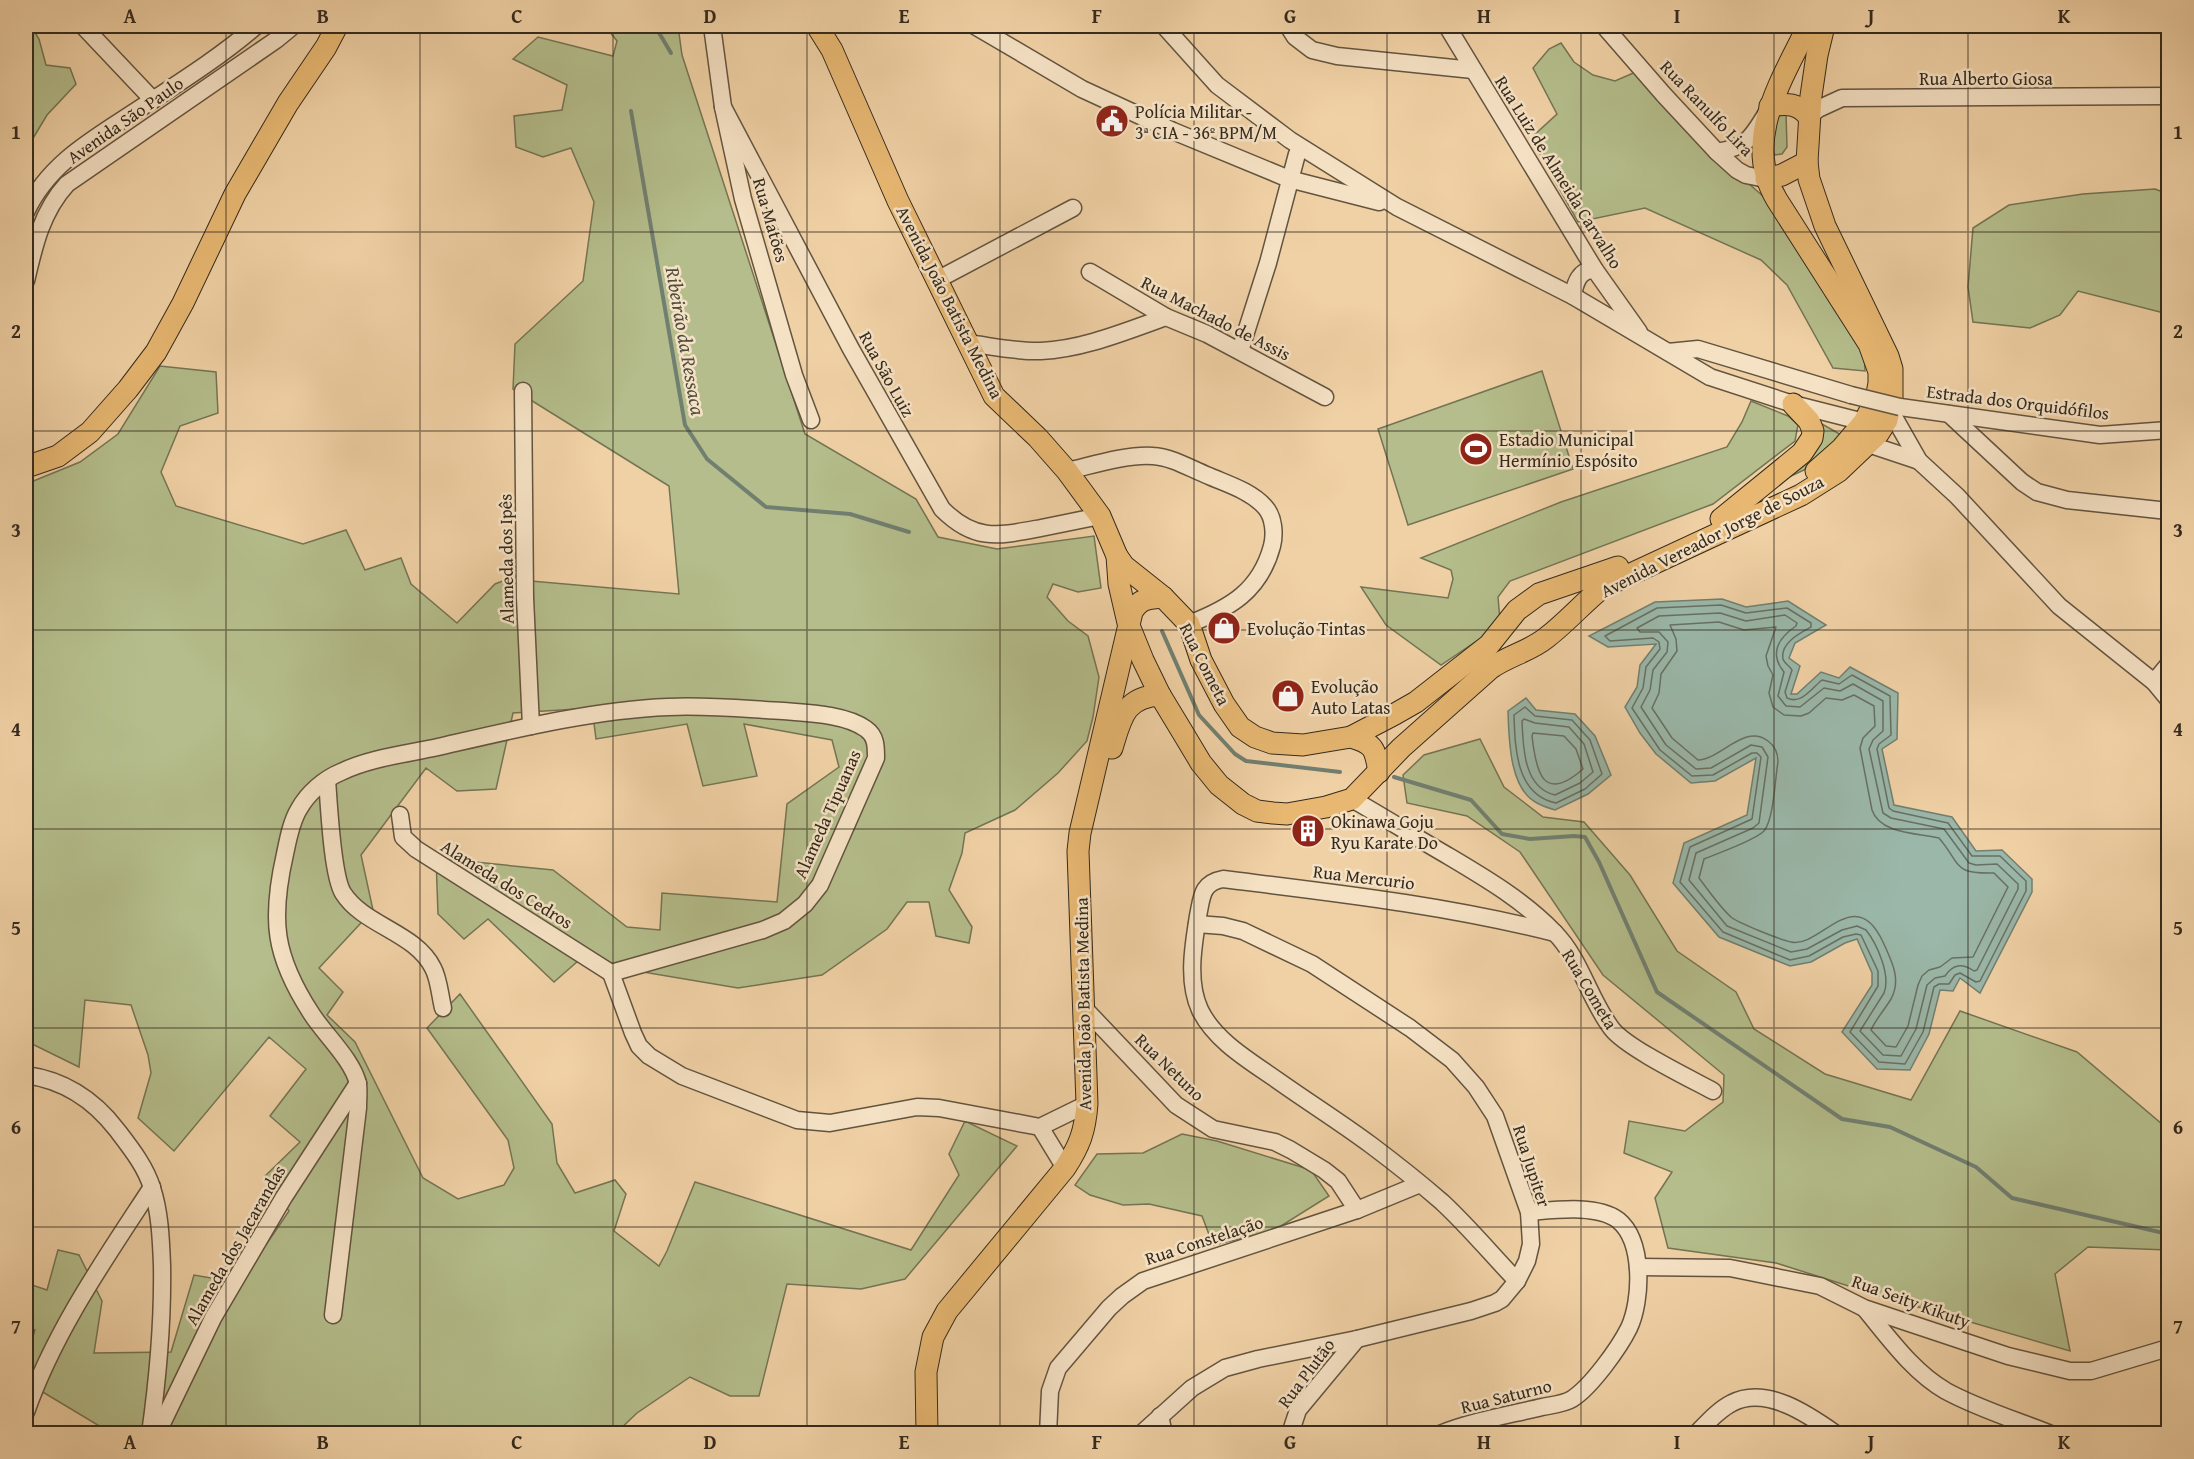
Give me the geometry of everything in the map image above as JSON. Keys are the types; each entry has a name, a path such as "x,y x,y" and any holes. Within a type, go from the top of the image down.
{"main road":[{"name":"Avenida João Batista Medina","path":"817,26 832,51 894,191 994,396 1038,438 1067,471 1100,516 1117,556 1124,566 1163,597"},
{"name":"Avenida Vereador Jorge de Souza","path":"1351,737 1416,702 1489,645 1517,610 1545,591 1603,574 1800,483 1842,448 1864,422 1876,399 1879,383 1879,372 1869,344 1766,179 1763,132 1770,106 1808,26"},
{"name":"Avenida Vereador Jorge de Souza","path":"1379,771 1401,747 1491,668 1505,658 1545,639 1603,587 1801,495 1839,471 1883,428 1895,409 1888,356 1825,226 1813,193 1808,162 1809,117 1817,56 1824,26"},
{"path":"26,467 58,456 90,432 128,389 156,352 183,303 235,194 288,103 336,32"},
{"path":"1770,106 1788,104 1804,109 1809,117"},
{"path":"1766,179 1782,175 1808,162"},
{"path":"1721,519 1808,446 1813,431 1809,421 1793,404"},
{"name":"Avenida João Batista Medina","path":"1081,883 1104,774 1122,717 1125,710 1135,702 1160,695 1128,623 1119,584 1117,556"},
{"path":"1128,623 1137,604 1149,598 1163,597"},
{"name":"Rua Cometa","path":"1163,597 1189,624 1201,660 1224,704 1240,727 1255,737 1272,743 1303,746 1351,737"},
{"path":"1517,610 1515,626 1518,633 1527,639 1545,639"},
{"name":"Avenida João Batista Medina","path":"927,1434 926,1372 933,1337 948,1311 1065,1168 1079,1146 1085,1126 1087,1104 1081,883 1078,850 1083,811 1128,623"},
{"path":"1160,695 1201,763 1219,785 1243,804 1257,810 1287,814 1326,807 1352,799 1379,771 1372,746 1351,737"}],"street":[{"path":"83,26 153,100"},
{"name":"Avenida São Paulo","path":"26,212 31,201 55,168 76,151 237,42 256,26"},
{"name":"Avenida São Paulo","path":"26,281 38,234 48,210 56,196 67,184 293,26"},
{"name":"Rua Matões","path":"712,26 723,108 743,199 794,375 811,420"},
{"path":"975,26 1082,89 1173,131 1289,179 1397,207"},
{"path":"1164,26 1217,85 1300,149 1397,207 1573,296 1710,377 1793,404 1864,422"},
{"path":"1288,26 1295,37 1312,50 1337,56 1473,70"},
{"name":"Rua Luiz de Almeida Carvalho","path":"1447,26 1595,270 1642,337"},
{"name":"Rua Ranulfo Lira","path":"1604,26 1717,152 1746,175 1766,179"},
{"name":"Rua Alberto Giosa","path":"1809,117 1818,109 1842,98 2169,96"},
{"name":"Avenida Vereador Jorge de Souza","path":"1717,152 1736,148 1748,141 1770,106"},
{"name":"Rua São Luiz","path":"723,108 851,350 942,509 956,523 978,532 1000,536 1100,516"},
{"path":"1240,351 1268,263 1289,179 1300,149"},
{"path":"1325,188 1334,168"},
{"path":"937,280 1073,208"},
{"path":"1573,296 1575,281 1590,269 1595,270"},
{"name":"Rua Machado de Assis","path":"1090,273 1166,317 1207,334 1325,397"},
{"path":"1591,307 1609,300 1613,293"},
{"path":"967,343 1040,351 1065,348 1093,342 1166,317"},
{"path":"1668,352 1698,349 1710,377"},
{"name":"Estrada dos Orquidófilos","path":"1698,349 1895,409 1949,414 2100,435 2169,430"},
{"name":"Alameda dos Ipês","path":"523,391 525,598 531,726"},
{"path":"1895,409 1919,461 1957,496 2059,606 2154,682 2169,699"},
{"path":"1949,414 2022,482 2037,492 2067,500 2169,511"},
{"path":"1868,444 1919,461"},
{"path":"1067,471 1139,456 1154,456 1168,459 1239,490 1256,499 1266,508 1272,521 1274,539 1267,564 1251,588 1218,612 1189,624"},
{"path":"2154,682 2169,665"},
{"name":"Alameda Tipuanas","path":"358,1083 352,1068 312,1015 293,982 281,954 275,914 280,877 290,833 299,809 319,784 342,771 381,759 531,726 666,707 711,706 808,713 853,721 868,730 876,740 876,758 820,885 805,904 784,921 763,930 611,974"},
{"path":"1379,771 1372,787 1374,799 1385,819"},
{"path":"327,780 336,872 341,890 353,906 419,950 433,969 443,1008"},
{"name":"Rua Cometa","path":"1352,799 1500,887 1526,906 1555,933 1569,951 1602,1015 1614,1032 1713,1091"},
{"name":"Alameda dos Cedros","path":"400,815 404,837 416,849 611,974"},
{"name":"Rua Mercurio","path":"1197,924 1202,894 1208,885 1223,879 1428,905 1506,920 1555,933"},
{"path":"1197,924 1192,973 1194,993 1201,1012 1217,1033 1241,1055 1371,1145 1443,1203 1517,1281"},
{"name":"Rua Jupiter","path":"1141,1434 1192,1388 1225,1368 1357,1339 1485,1307 1502,1299 1517,1281 1527,1261 1531,1244 1528,1212 1495,1116 1476,1087 1452,1060 1410,1028 1312,964 1243,931 1223,926 1197,924"},
{"path":"611,974 639,1046 649,1056 682,1076 797,1120 830,1123 917,1107 939,1108 1040,1127 1087,1104"},
{"name":"Rua Netuno","path":"1084,1008 1176,1105 1213,1129 1275,1142 1292,1150 1338,1181 1357,1210"},
{"path":"26,1075 56,1083 88,1099 132,1150 152,1187 161,1237 163,1312 150,1434"},
{"path":"333,1315 358,1108 358,1083"},
{"name":"Alameda dos Jacarandas","path":"157,1434 213,1318 284,1197 358,1083"},
{"path":"1040,1127 1065,1168"},
{"name":"Rua Constelação","path":"1048,1434 1050,1391 1058,1368 1109,1308 1131,1289 1143,1281 1357,1210 1420,1184"},
{"path":"26,1412 42,1371 82,1293 152,1187"},
{"name":"Rua Saturno","path":"1440,1434 1573,1398 1604,1367 1629,1326 1636,1298 1638,1267 1635,1249 1629,1234 1618,1220 1604,1213 1561,1209 1528,1212"},
{"name":"Rua Seity Kikuty","path":"1638,1267 1730,1268 1820,1286 1864,1308 2008,1356 2070,1371 2091,1371 2169,1348"},
{"path":"1864,1308 1922,1374 1946,1391 2051,1434"},
{"name":"Rua Plutão","path":"1290,1434 1298,1410 1357,1339"},
{"path":"1696,1434 1716,1414 1732,1403 1748,1398 1768,1399 1781,1404 1814,1419 1836,1434"},
{"path":"1160,1416 1164,1434"}],"green space":[{"path":"26,26 31,26 39,39 46,65 70,68 76,84 47,115 26,150 26,105 33,98 32,76 26,67"},
{"path":"605,26 678,26 682,55 805,434 916,499 938,537 997,549 1094,536 1101,588 1078,592 1053,584 1047,597 1068,621 1088,636 1099,677 1087,741 1058,773 1015,810 965,833 962,853 949,890 972,927 969,943 936,936 929,902 907,902 887,929 822,975 738,988 578,961 554,982 488,919 464,939 438,914 436,858 553,870 627,927 660,930 662,893 777,902 787,804 839,767 832,740 744,724 757,776 703,786 687,724 596,739 592,708 513,713 496,789 457,791 426,768 361,855 373,910 319,968 343,992 327,1015 355,1042 423,1178 458,1199 504,1185 514,1168 508,1140 427,1028 460,994 552,1124 557,1163 575,1193 615,1180 626,1194 614,1231 659,1266 695,1182 911,1250 959,1175 949,1154 965,1121 1017,1146 905,1279 861,1289 787,1284 759,1396 730,1396 690,1377 637,1413 616,1433 111,1433 26,1382 26,1360 35,1330 26,1326 26,1283 47,1290 58,1250 79,1255 102,1301 94,1353 171,1352 194,1275 240,1283 289,1211 265,1176 300,1142 270,1116 306,1069 269,1037 174,1151 138,1118 151,1073 148,1055 131,1005 85,1000 79,1067 26,1041 26,484 80,462 118,434 160,366 216,372 218,413 180,426 161,472 176,506 303,544 346,530 365,570 401,558 411,584 457,623 495,584 508,579 679,594 669,486 513,389 515,344 583,281 594,202 571,148 543,157 516,147 514,116 562,110 567,85 513,59 538,37 613,56 617,41"},
{"path":"1561,43 1574,62 1593,75 1615,81 1638,71 1702,143 1764,197 1864,349 1865,371 1833,368 1787,285 1761,260 1645,208 1578,222 1531,138 1557,114 1533,68 1549,49"},
{"path":"1786,113 1787,147 1782,154 1775,155 1773,116"},
{"path":"2155,189 2168,194 2168,314 2078,291 2060,315 2030,328 1973,322 1968,287 1973,228 2009,205 2083,194"},
{"name":"Estadio Municipal Hermínio Espósito","path":"1542,371 1573,469 1408,525 1378,429"},
{"path":"1751,401 1788,416 1798,425 1795,441 1713,504 1510,581 1498,597 1500,620 1484,636 1441,665 1386,625 1361,587 1448,598 1453,579 1451,570 1421,558 1561,502 1727,447"},
{"path":"1815,420 1843,436 1808,468 1774,484 1803,467 1810,460 1817,444"},
{"path":"1480,739 1504,787 1543,817 1584,822 1630,875 1677,951 1736,992 1754,1029 1825,1074 1911,1100 1960,1011 2077,1052 2162,1124 2168,1125 2168,1250 2088,1247 2055,1274 2070,1351 1776,1263 1668,1248 1655,1198 1672,1172 1624,1153 1629,1121 1685,1131 1723,1102 1724,1075 1603,975 1520,852 1467,816 1407,803 1403,775 1424,755"},
{"path":"1182,1134 1217,1141 1311,1170 1329,1196 1273,1231 1213,1245 1202,1216 1149,1204 1123,1205 1090,1195 1075,1185 1097,1154 1143,1153"}],"water":[{"path":"1722,599 1746,607 1788,601 1826,625 1795,643 1789,658 1800,666 1791,694 1797,694 1821,672 1839,678 1850,667 1898,693 1897,739 1882,749 1894,805 1952,817 1976,851 2002,850 2032,879 2032,892 1980,993 1960,978 1953,991 1940,990 1929,1034 1910,1070 1877,1069 1842,1032 1872,985 1872,973 1857,939 1811,962 1790,966 1719,937 1673,883 1684,843 1747,815 1756,758 1715,781 1691,783 1656,754 1625,707 1637,687 1640,665 1656,644 1608,647 1589,636 1655,602"},
{"path":"1526,698 1536,710 1575,714 1595,736 1611,775 1588,794 1555,810 1539,804 1528,796 1521,787 1512,762 1508,711"}],"waterway":[{"path":"655,26 671,53"},
{"name":"Ribeirão da Ressaca","path":"631,111 685,425 707,459 766,507 850,514 909,532"},
{"path":"1162,631 1199,715 1235,754 1246,761 1340,772"},
{"path":"1394,777 1471,800 1502,834 1530,839 1585,837 1599,862 1657,992 1842,1119 1890,1127 1976,1167 2012,1198 2168,1234"}],"place":[{"name":"Polícia Militar - 3ª CIA - 36º BPM/M","path":"1112,121"},
{"name":"Estadio Municipal Hermínio Espósito","path":"1476,449"},
{"name":"Evolução Tintas","path":"1224,628"},
{"name":"Evolução Auto Latas","path":"1288,696"},
{"name":"Okinawa Goju Ryu Karate Do","path":"1308,831"}]}
